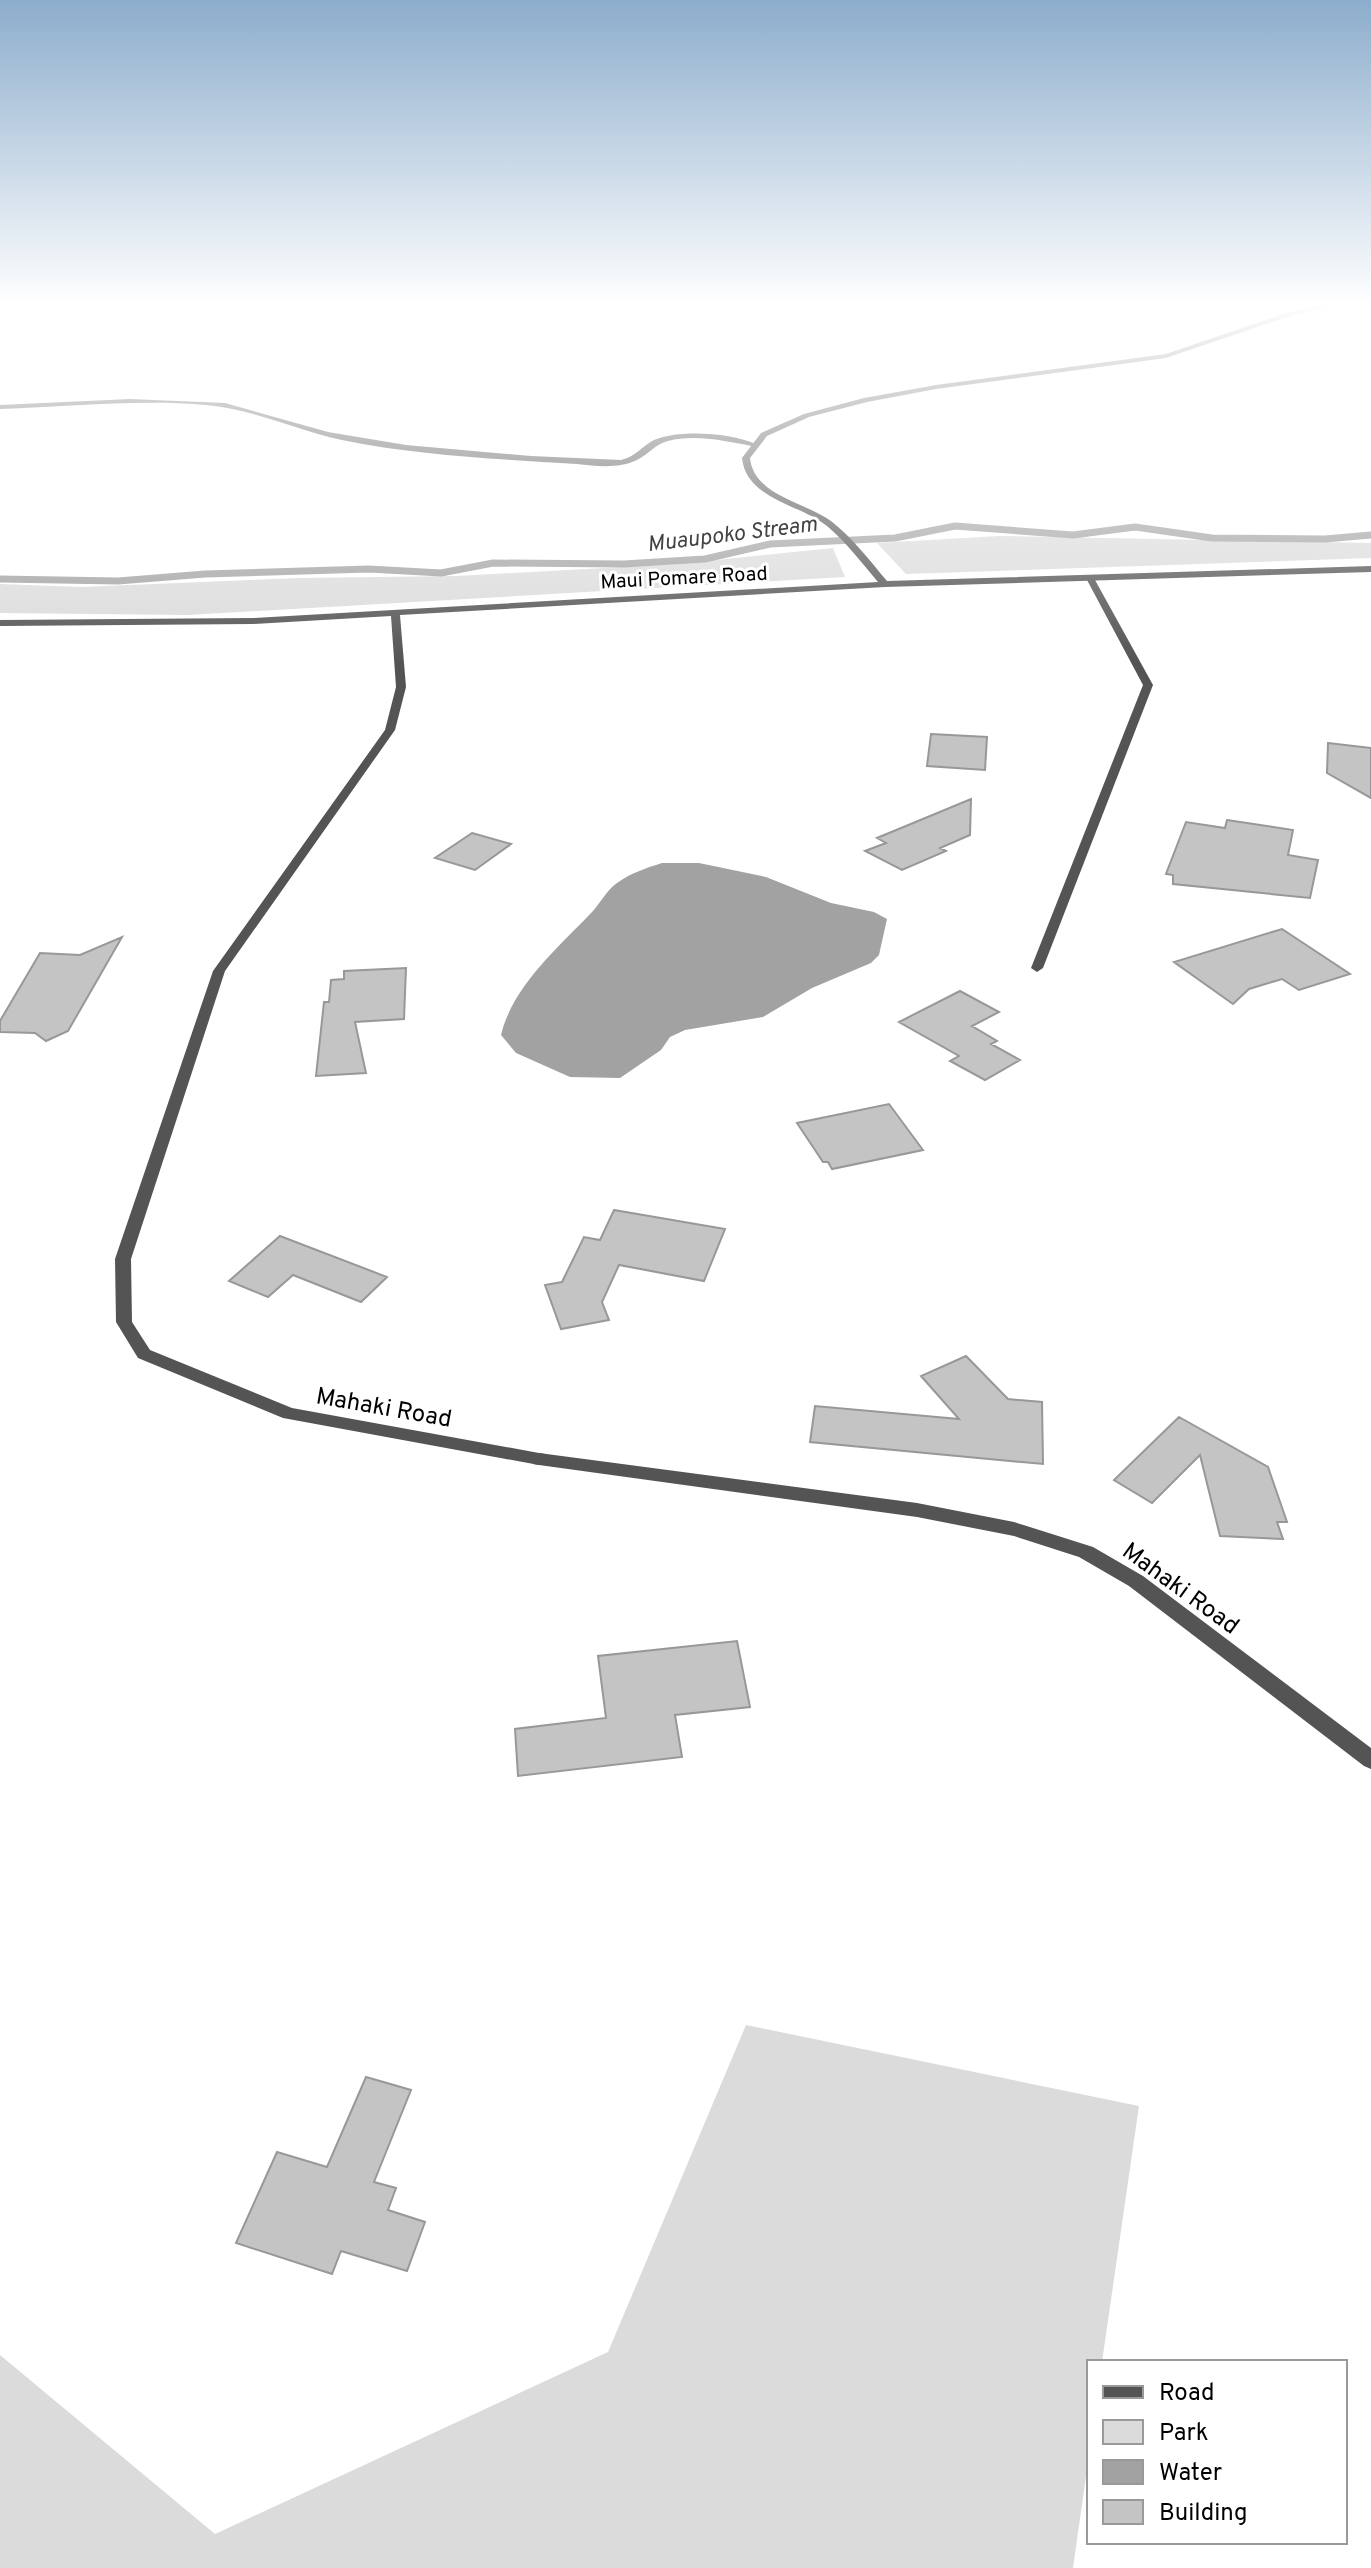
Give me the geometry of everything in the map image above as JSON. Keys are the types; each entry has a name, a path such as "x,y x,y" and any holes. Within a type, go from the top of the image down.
{"street":[{"path":"288,423 374,443 593,463 618,463 637,457 655,442 674,438 704,437 752,444"},
{"path":"786,423 752,444 745,457 747,472 761,487 824,520 846,539 885,584"},
{"name":"Maui Pomare Road","path":"0,623 253,621 885,584 1371,569"},
{"path":"1037,968 1148,685 1091,580"},
{"name":"Mahaki Road","path":"395,611 401,687 390,730 219,971 123,1259 124,1322 144,1354 289,1414 539,1459 917,1510 1014,1529 1086,1552 1136,1581 1371,1760"}],"green space":[{"path":"999,536 1371,543 1371,558 906,574 877,543"},
{"path":"833,548 845,577 188,615 0,613 0,584 81,587 298,578 457,576 678,564"},
{"path":"746,2025 1139,2106 1102,2360 1087,2360 1087,2469 1073,2568 0,2568 0,2355 215,2534 608,2352"}],"water":[{"path":"662,863 699,863 766,877 831,903 874,912 887,919 879,955 871,963 812,988 763,1017 685,1030 670,1037 661,1050 620,1078 570,1077 516,1053 501,1035 526,983 613,886 622,879"}],"building":[{"path":"931,734 987,737 985,770 927,766"},
{"path":"1328,743 1371,748 1371,798 1327,773"},
{"path":"971,799 970,835 940,848 946,851 902,870 865,851 886,843 877,838"},
{"path":"1227,820 1293,830 1288,855 1318,860 1310,898 1173,884 1173,875 1166,874 1186,822 1225,828"},
{"path":"472,833 511,844 475,870 435,858"},
{"path":"1282,929 1350,974 1299,990 1282,979 1249,989 1233,1004 1174,962"},
{"path":"122,937 68,1031 46,1041 35,1033 0,1032 0,1021 40,953 80,955"},
{"path":"406,968 404,1019 355,1022 366,1073 316,1076 324,1002 329,1002 331,980 344,979 344,971"},
{"path":"960,991 999,1012 972,1026 997,1041 991,1044 1020,1060 985,1080 950,1061 959,1056 899,1022"},
{"path":"889,1104 923,1150 832,1169 828,1162 823,1162 797,1123"},
{"path":"614,1210 725,1229 704,1281 619,1265 602,1302 609,1320 561,1329 545,1285 562,1282 584,1237 600,1240"},
{"path":"280,1236 387,1277 361,1302 293,1275 268,1297 229,1281"},
{"path":"966,1356 1008,1399 1042,1402 1043,1464 810,1442 815,1406 959,1419 921,1376"},
{"path":"1179,1417 1268,1467 1287,1522 1277,1522 1283,1539 1220,1536 1200,1455 1152,1503 1114,1480"},
{"path":"737,1641 750,1707 675,1715 682,1757 518,1776 515,1729 606,1718 598,1656"},
{"path":"366,2077 411,2090 374,2182 396,2188 388,2210 425,2222 407,2271 341,2251 332,2274 236,2243 277,2152 327,2167"}],"waterway":[{"name":"Muaupoko Stream","path":"0,579 118,581 205,574 369,569 441,573 493,563 624,564 705,559 770,544 895,538 955,526 1073,535 1135,527 1212,538 1325,539 1371,535"}]}
